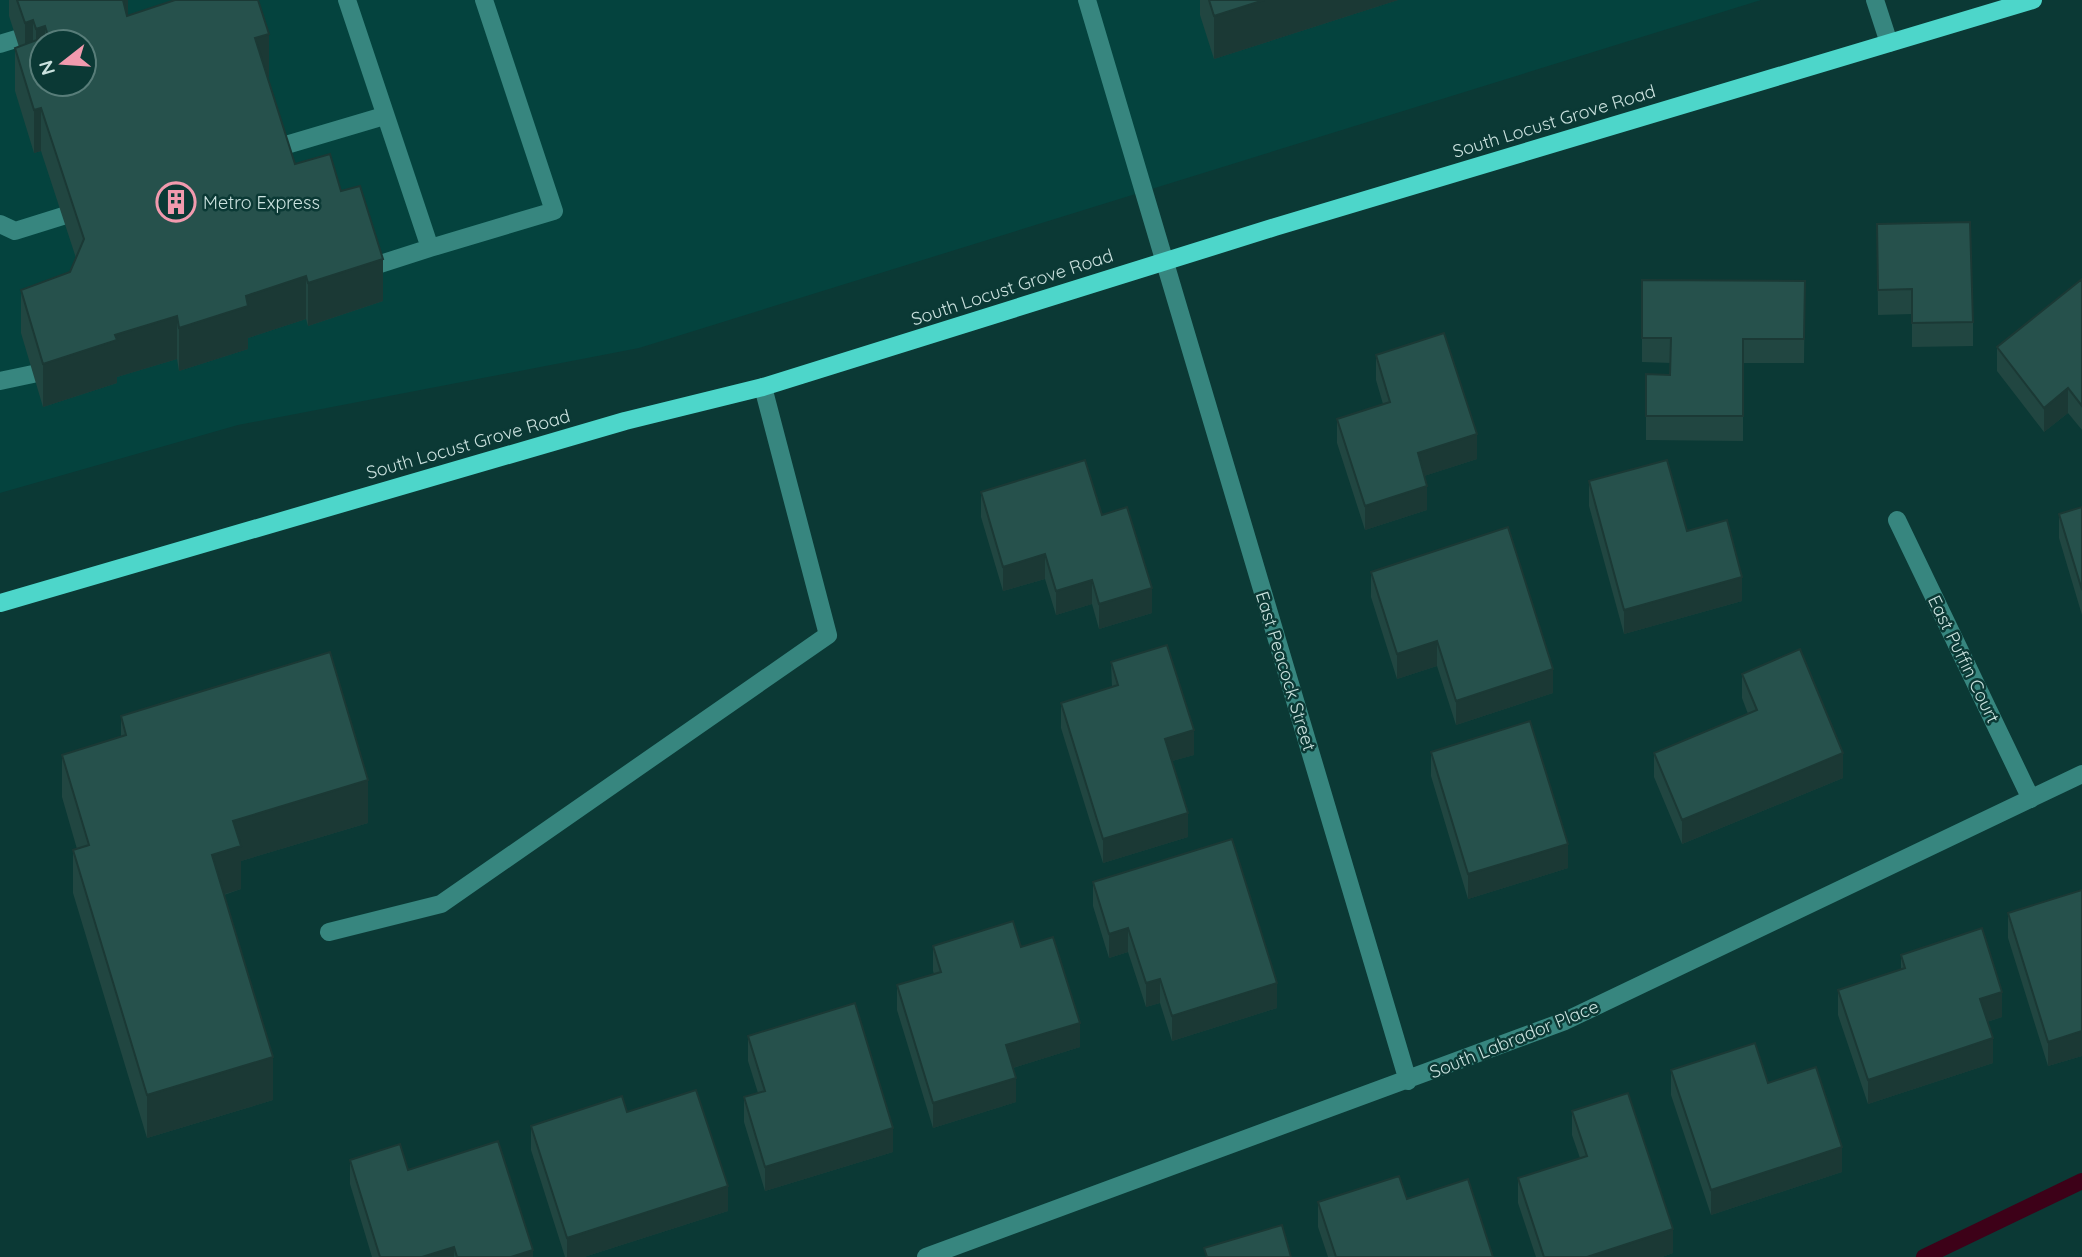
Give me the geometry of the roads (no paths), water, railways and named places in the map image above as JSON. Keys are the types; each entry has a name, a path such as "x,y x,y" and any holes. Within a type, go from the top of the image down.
{"main road":[{"name":"South Locust Grove Road","path":"0,603 559,440 763,387 1164,261 2033,0"}],"street":[{"path":"347,0 430,248"},
{"path":"371,267 554,211 484,0"},
{"name":"East Peacock Street","path":"1087,0 1408,1081"},
{"path":"1875,0 1889,43"},
{"path":"276,149 384,116"},
{"path":"0,224 15,231 63,216"},
{"path":"0,381 33,373"},
{"path":"328,932 441,904 828,635 763,387"},
{"name":"East Puffin Court","path":"1897,520 2031,799"},
{"name":"South Labrador Place","path":"926,1257 1565,1021 2082,774"}],"waterway":[{"path":"1924,1257 2082,1181"}],"place":[{"name":"Metro Express","path":"176,202"}]}
